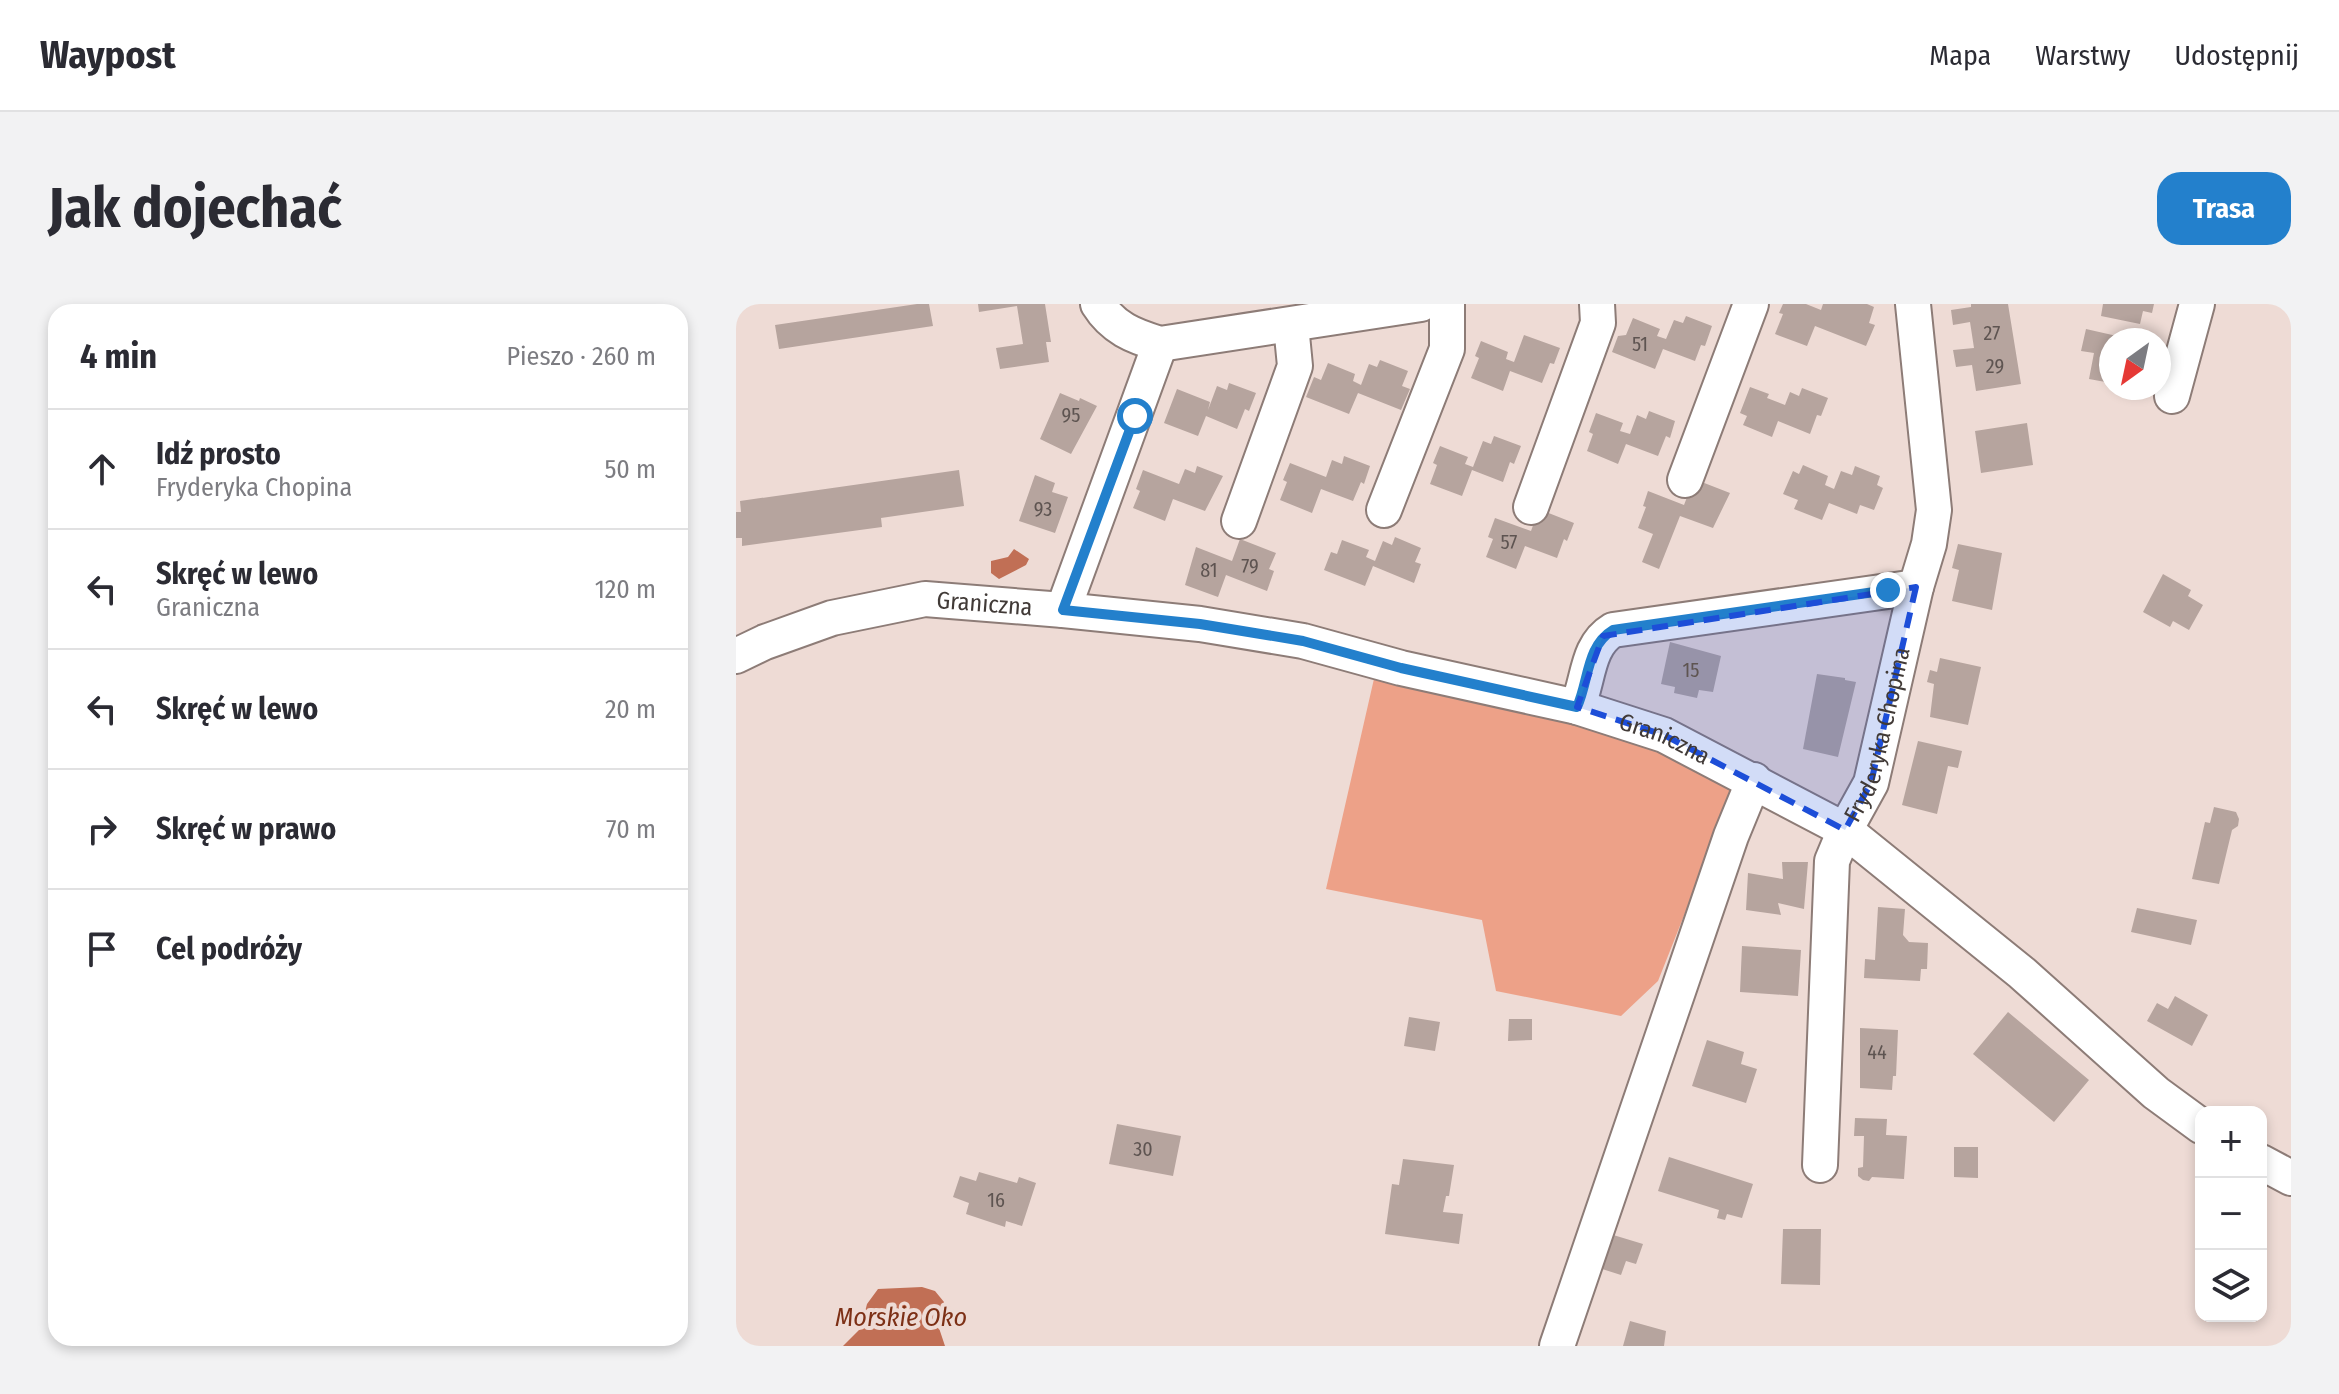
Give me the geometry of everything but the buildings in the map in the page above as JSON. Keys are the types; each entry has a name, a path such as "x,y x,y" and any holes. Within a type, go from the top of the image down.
{"street":[{"path":"1098,304 1106,317 1131,336 1160,344 1291,325 1362,308 1421,304"},
{"path":"1384,510 1447,349 1447,304"},
{"path":"1531,507 1598,323 1597,304"},
{"path":"1685,480 1751,304"},
{"name":"Fryderyka Chopina","path":"1820,1165 1832,861 1871,783 1916,587 1929,544 1934,510 1913,304"},
{"path":"2172,396 2197,304"},
{"path":"1239,521 1295,366 1291,325"},
{"path":"1063,610 1160,344"},
{"path":"1577,707 1595,648 1603,636 1613,630 1916,587"},
{"name":"Graniczna","path":"736,656 832,618 925,599 1200,624 1303,641 1401,668 1577,707 1664,735 1845,830 2010,963 2156,1093 2195,1122"},
{"path":"1557,1346 1731,836 1754,780"},
{"path":"2267,1165 2291,1178"}],"highlighted area":[{"path":"1916,587 1871,783 1845,830 1664,735 1577,707 1603,636"}],"shaded area":[{"path":"1376,670 1581,715 1739,777 1658,981 1621,1016 1496,991 1482,920 1326,889"}],"water":[{"path":"1014,549 1029,559 1026,565 999,579 991,573 991,561 1008,557"},
{"name":"Morskie Oko","path":"922,1287 935,1291 944,1302 937,1322 945,1346 843,1346 861,1328 867,1304 878,1289"}],"route":[{"path":"1135,416 1063,610 1200,624 1303,641 1401,668 1577,707 1595,648 1603,636 1613,630 1888,590"}]}
